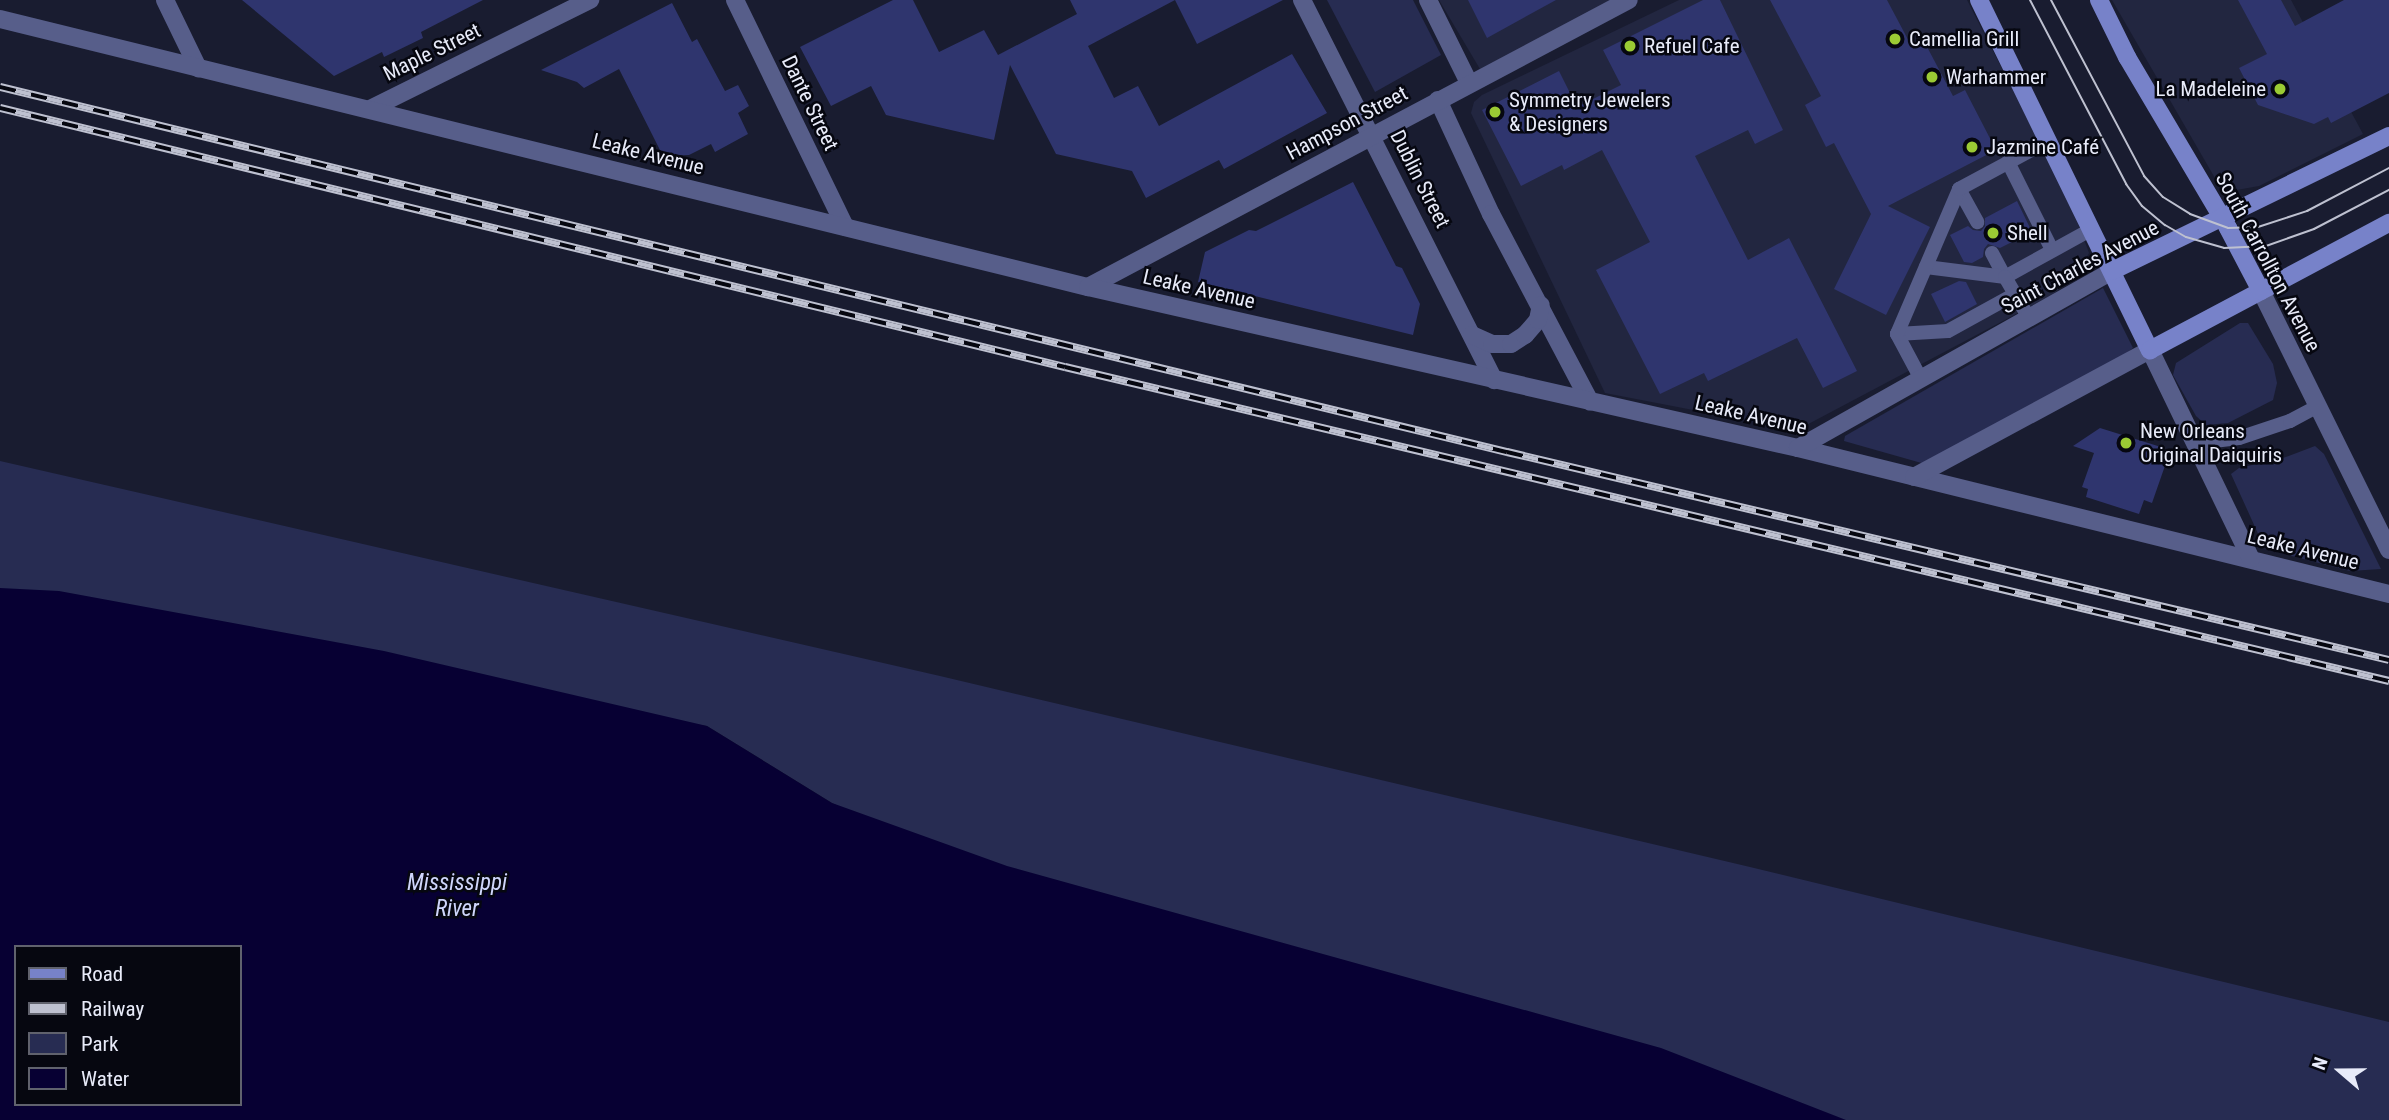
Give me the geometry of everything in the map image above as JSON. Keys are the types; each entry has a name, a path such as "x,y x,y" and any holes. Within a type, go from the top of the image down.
{"main road":[{"path":"1979,0 2150,350 2389,223"},
{"name":"South Carrollton Avenue","path":"2099,0 2127,57 2223,219 2261,291"},
{"name":"Saint Charles Avenue","path":"2112,271 2389,136"}],"street":[{"path":"165,0 198,68"},
{"name":"Maple Street","path":"370,108 590,0"},
{"name":"Dante Street","path":"735,0 845,227"},
{"name":"Dublin Street","path":"1302,0 1494,380"},
{"path":"1428,0 1469,83"},
{"name":"Hampson Street","path":"1088,287 1629,0"},
{"name":"Leake Avenue","path":"0,19 1088,287 1798,448 2389,594"},
{"path":"1438,100 1491,214 1590,402"},
{"name":"Saint Charles Avenue","path":"1798,448 2112,271"},
{"name":"South Carrollton Avenue","path":"2261,291 2389,550"},
{"path":"1472,335 1492,344 1511,344 1525,335 1538,320 1541,305"},
{"path":"1914,477 2150,350 2251,559"}],"lane":[{"path":"1897,334 1959,190 2048,141"},
{"path":"2008,162 2052,250"},
{"path":"1959,190 1977,222"},
{"path":"1926,267 2005,277 2092,229"},
{"path":"1992,253 2029,318"},
{"path":"1897,334 1948,331 2015,294"},
{"path":"1897,334 1921,379"},
{"path":"2197,443 2239,438 2290,421 2316,407"}],"shaded area":[{"path":"1439,0 1621,0 1480,69"},
{"path":"1679,0 1967,0 2069,200 2089,253 2078,273 2052,295 1797,430 1605,393 1471,113 1474,102 1482,95"},
{"path":"2112,0 2291,0 2363,134 2259,186 2231,191 2219,185"}],"green space":[{"path":"1327,0 1413,0 1441,55 1375,92"},
{"path":"2103,288 2133,348 2122,357 1925,464 1844,441 1845,436"},
{"path":"2240,323 2248,323 2273,364 2277,383 2273,400 2228,423 2206,425 2196,416 2173,375 2176,363"},
{"path":"2315,446 2324,454 2381,569 2350,571 2265,549 2231,474 2239,468 2283,458"},
{"path":"0,461 940,676 1750,867 2389,1022 2389,1120 1797,1120 995,882 832,803 707,726 0,610"}],"water":[{"name":"Mississippi River","path":"0,588 59,591 384,651 707,726 832,803 1007,866 1661,1048 1846,1120 0,1120"}],"building":[{"path":"242,0 483,0 421,32 423,38 384,57 382,52 334,76"},
{"path":"893,0 913,0 939,52 984,30 998,55 1077,14 1070,0 1175,0 1088,46 1114,98 1138,86 1159,126 1292,54 1327,113 1224,169 1219,160 1146,198 1132,171 1056,154 1010,65 994,140 886,115 871,86 831,106 800,47"},
{"path":"1175,0 1283,0 1197,44"},
{"path":"1468,0 1556,0 1487,38"},
{"path":"1703,0 1720,0 1783,130 1755,144 1748,130 1695,156 1748,260 1789,238 1857,371 1823,388 1797,338 1708,381 1704,373 1660,394 1596,270 1650,242 1602,150 1564,170 1562,165 1521,186 1482,110 1559,71 1577,107 1621,85 1603,50"},
{"path":"1770,0 1887,0 1913,49 1925,43 1953,96 1965,90 1996,150 1888,206 1930,227 1886,315 1834,289 1871,214 1834,143 1826,147 1805,105 1821,96"},
{"path":"2238,0 2281,0 2295,26 2344,0 2389,0 2389,93 2331,123 2328,117 2314,124 2258,105 2239,68 2267,54"},
{"path":"672,3 692,42 697,39 725,91 738,85 749,106 738,113 748,134 715,152 711,144 689,155 663,156 619,69 584,88 577,82 541,70"},
{"path":"1353,182 1396,266 1402,268 1420,304 1413,335 1198,282 1205,252 1249,230 1256,231"},
{"path":"2017,201 2032,232 2000,248 1988,244 1983,257 1972,263 1964,262 1950,235 1968,226 1981,231 1985,226 1985,218"},
{"path":"1959,281 1966,282 1977,304 1945,322 1931,294"},
{"path":"2100,428 2161,447 2167,460 2152,503 2144,500 2139,514 2086,497 2088,489 2082,487 2094,453 2073,446"}],"tram line":[{"path":"2030,0 2126,184 2142,206 2165,225 2186,237 2224,248 2266,246 2314,229 2389,190"},
{"path":"2051,0 2144,176 2163,197 2190,214 2228,228 2258,227 2307,211 2389,168"}],"railway":[{"path":"0,87 1507,452 2389,660"},
{"path":"0,108 1065,367 2389,681"}],"place":[{"name":"Camellia Grill","path":"1895,39"},
{"name":"Refuel Cafe","path":"1630,46"},
{"name":"Warhammer","path":"1932,77"},
{"name":"La Madeleine","path":"2280,89"},
{"name":"Symmetry Jewelers & Designers","path":"1495,112"},
{"name":"Jazmine Café","path":"1972,147"},
{"name":"Shell","path":"1993,233"},
{"name":"New Orleans Original Daiquiris","path":"2126,443"}]}
